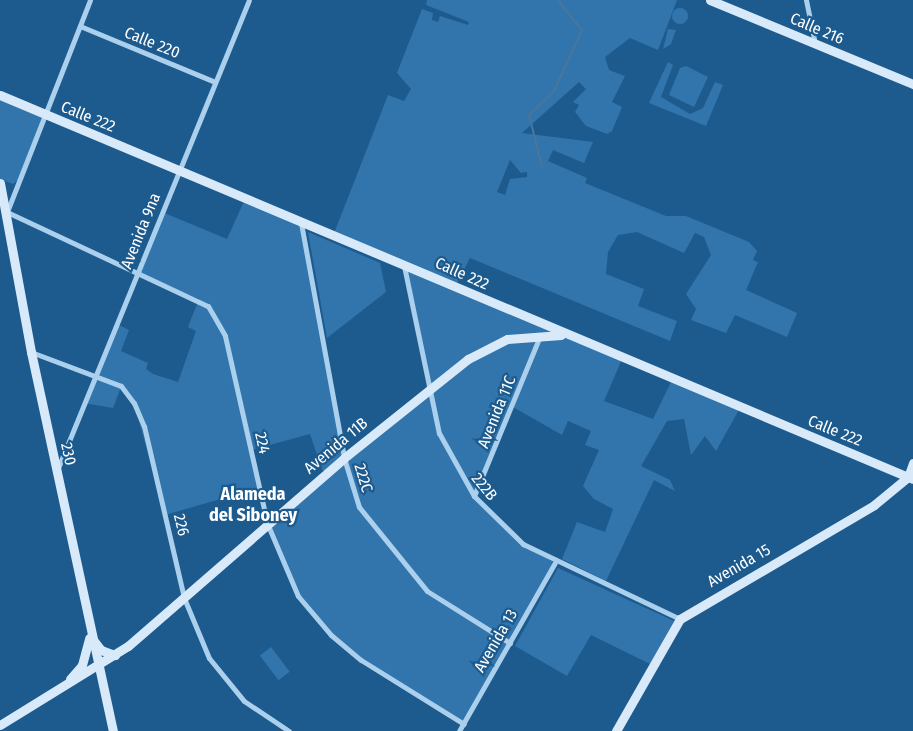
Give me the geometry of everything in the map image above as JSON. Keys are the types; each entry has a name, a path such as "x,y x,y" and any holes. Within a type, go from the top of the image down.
{"street":[{"path":"7,212 43,114 90,0"},
{"name":"Avenida 9na","path":"57,471 249,0"},
{"name":"Calle 216","path":"710,0 913,84"},
{"path":"806,0 815,44"},
{"name":"Calle 220","path":"80,26 215,82"},
{"name":"Calle 222","path":"0,94 43,114 404,265 563,335 910,478"},
{"name":"230","path":"0,183 7,212 31,352 113,731"},
{"name":"224","path":"7,212 199,300 222,325 267,524 289,580 331,635 361,660 464,724"},
{"name":"222C","path":"301,223 344,458 359,507 402,566 447,607 510,643"},
{"name":"222B","path":"404,265 429,389 446,449 474,496 510,534 555,563 680,619"},
{"name":"Avenida 11B","path":"0,725 115,655 184,598 344,458 429,389 486,348 507,339 563,335"},
{"name":"Avenida 11C","path":"474,496 540,336"},
{"name":"226","path":"31,352 95,376 128,394 144,426 184,598 218,673 244,701 290,731"},
{"path":"910,478 913,462"},
{"name":"Avenida 15","path":"616,731 680,619 874,505 910,478"},
{"name":"Avenida 13","path":"459,731 555,563"},
{"path":"60,689 86,656 88,620"},
{"path":"91,635 101,650 115,655"}],"shaded area":[{"path":"427,0 677,0 658,50 630,38 605,57 609,70 625,76 612,102 622,107 612,131 607,134 586,126 575,112 579,105 573,102 586,89 579,82 522,133 593,142 584,163 553,150 548,161 587,178 585,183 666,216 686,216 749,242 757,251 753,260 758,262 746,290 797,313 787,337 735,315 726,333 691,320 696,309 686,294 711,255 704,237 695,233 684,253 637,232 618,235 608,252 606,274 644,289 638,306 677,321 670,341 470,258 455,287 622,359 604,401 653,419 672,380 740,408 716,451 705,436 691,455 684,419 667,421 641,466 670,480 675,491 654,480 606,581 562,559 577,522 605,532 613,509 594,499 583,486 599,450 585,445 591,431 568,421 562,435 513,407 474,496 523,544 555,563 464,724 361,660 331,635 298,596 267,523 324,475 310,434 251,450 259,488 165,515 134,403 121,387 113,408 84,403 117,324 129,330 121,351 148,363 146,369 153,374 178,382 196,331 188,327 199,299 137,273 162,212 227,239 245,199 301,223 343,457 429,389 404,265 333,236 388,95 404,101 411,89 397,73 422,9 433,13 432,20 438,22 440,16 468,25 469,22 426,5","holes":["510,160 521,173 527,172 527,177 510,179 505,195 497,192"]},
{"path":"680,8 686,10 688,16 686,22 680,24 674,22 672,16 674,10"},
{"path":"668,29 676,30 671,44 663,49"},
{"path":"668,62 673,65 661,97 690,114 703,108 715,82 723,85 706,126 649,103"},
{"path":"686,66 708,77 694,107 669,95 680,68"},
{"path":"0,95 43,114 21,178 13,184 0,179"},
{"path":"308,232 380,263 386,292 327,338"},
{"path":"558,568 674,621 650,664 591,635 567,676 515,646"},
{"path":"271,647 290,672 278,680 260,655"}],"waterway":[{"path":"542,167 529,115 554,91 582,30 558,0"}],"district":[{"name":"Alameda del Siboney","path":"253,505"}]}
